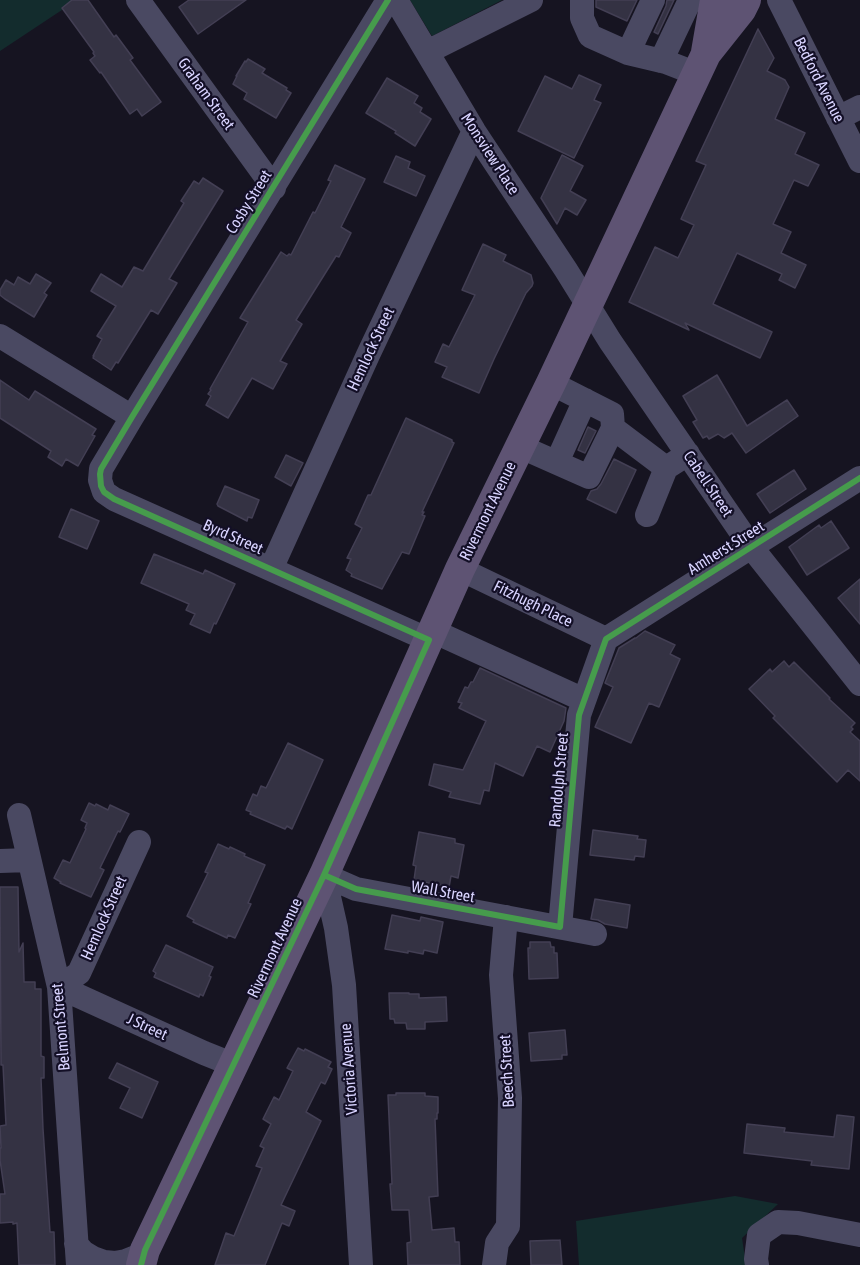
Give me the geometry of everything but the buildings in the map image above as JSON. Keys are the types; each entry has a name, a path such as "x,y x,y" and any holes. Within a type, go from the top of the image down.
{"main road":[{"name":"Rivermont Avenue","path":"701,64 715,0"},
{"name":"Rivermont Avenue","path":"143,1257 324,875 460,569 588,306 701,64 746,0"}],"street":[{"name":"Graham Street","path":"138,0 274,188"},
{"name":"Cosby Street","path":"132,417 388,0"},
{"name":"Monsview Place","path":"396,0 474,131 588,306"},
{"path":"427,52 531,0"},
{"path":"582,0 582,18 590,36 628,53 661,61 701,64"},
{"path":"628,53 654,0"},
{"path":"661,61 690,0"},
{"name":"Bedford Avenue","path":"779,0 860,161"},
{"path":"838,118 860,107"},
{"name":"Hemlock Street","path":"271,569 368,355 474,131"},
{"name":"Cabell Street","path":"588,306 752,548 860,684"},
{"path":"0,336 132,417"},
{"path":"551,383 585,400 666,468"},
{"path":"519,446 589,477 612,421 650,399"},
{"path":"556,462 585,400"},
{"name":"Byrd Street","path":"132,417 101,469 100,480 104,492 114,499 271,569 584,700"},
{"path":"647,515 666,468 688,454"},
{"name":"Amherst Street","path":"606,639 860,478"},
{"name":"Fitzhugh Place","path":"460,569 606,639"},
{"name":"Randolph Street","path":"560,927 579,715 606,639"},
{"name":"Belmont Street","path":"20,815 59,987 77,1254 83,1252 104,1262 115,1263 143,1257"},
{"name":"Hemlock Street","path":"59,987 79,973 139,842"},
{"path":"0,861 29,860"},
{"name":"Wall Street","path":"324,875 356,889 595,934"},
{"name":"Victoria Avenue","path":"324,875 336,928 344,986 361,1265"},
{"name":"Beech Street","path":"494,1265 497,1243 508,1226 510,1098 501,975 506,917"},
{"name":"J Street","path":"59,987 234,1065"},
{"path":"757,1265 759,1235 778,1222 798,1223 860,1235"}],"green space":[{"path":"0,0 77,0 0,51"},
{"path":"410,0 502,0 432,36"},
{"path":"735,1196 778,1204 742,1238 746,1265 579,1265 576,1221"}],"cycle path":[{"path":"141,1265 145,1250 324,875 429,640 114,499 104,492 100,474 132,417 388,0"},
{"path":"324,875 356,889 560,927 579,715 606,639 860,478"}]}
